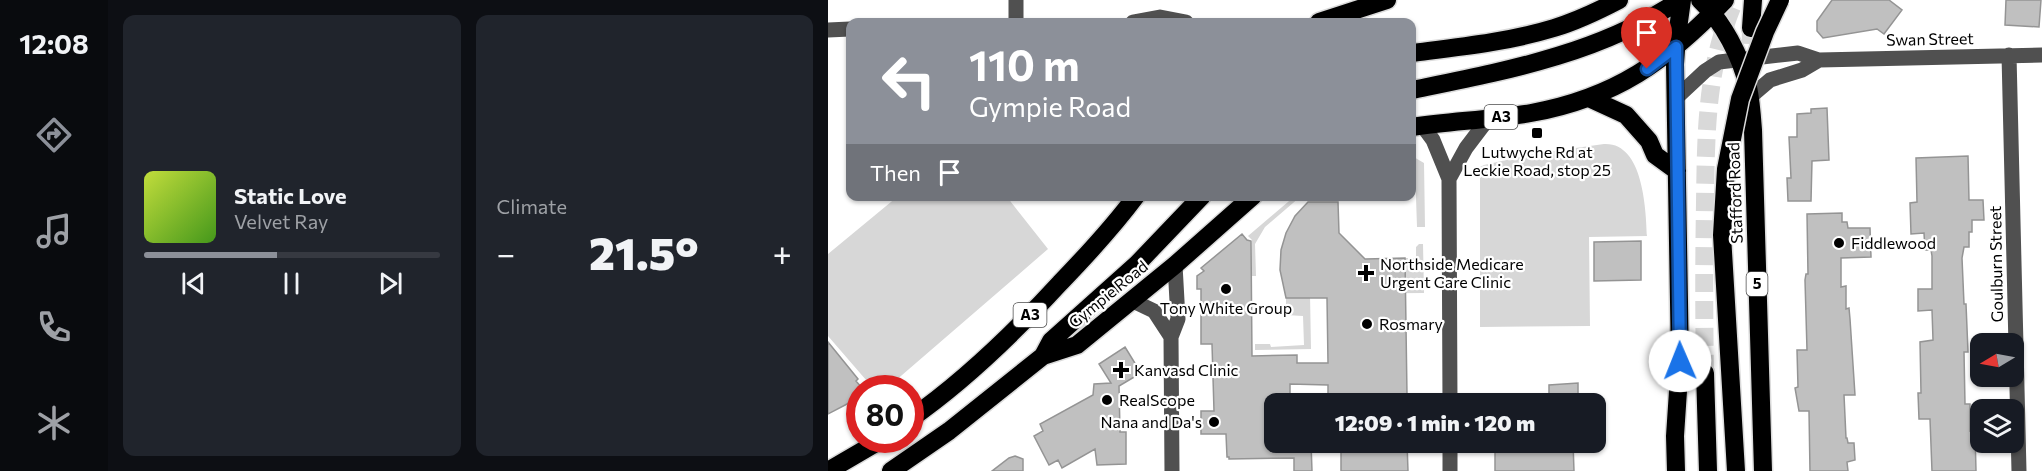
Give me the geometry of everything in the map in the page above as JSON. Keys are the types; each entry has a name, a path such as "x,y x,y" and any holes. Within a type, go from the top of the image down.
{"highway":[{"path":"1331,18 1387,0"},
{"path":"1416,53 1477,45 1537,33 1579,19 1619,0"},
{"path":"1676,471 1675,436 1680,361 1675,99 1676,47 1681,0"},
{"path":"1416,89 1547,60 1631,29 1681,0"},
{"name":"A3","path":"1417,126 1530,114 1589,98 1615,88 1676,47 1706,7 1725,0"},
{"path":"1750,28 1753,0"},
{"path":"1736,471 1722,235 1724,190 1732,133 1740,99 1765,32 1780,0"},
{"name":"Stafford Road","path":"1706,7 1724,31 1738,59 1750,97 1753,130 1763,471"},
{"path":"1589,98 1626,115 1649,141 1655,155 1677,171"},
{"name":"A3","path":"924,408 966,376 1003,343 1088,254 1133,201"},
{"path":"1042,356 1052,341 1137,264 1197,201"},
{"name":"Gympie Road","path":"901,468 1042,356 1077,345 1175,265 1247,201"},
{"path":"1705,373 1707,471"},
{"path":"828,471 859,453"}],"street":[{"path":"1016,0 1016,18"},
{"path":"828,30 846,29"},
{"name":"Swan Street","path":"1675,99 1710,66 1738,59 1798,53 1819,60 2042,55"},
{"name":"Goulburn Street","path":"2009,55 2019,471"},
{"name":"Swan Street","path":"1750,97 1770,80 1802,70 1819,60"},
{"path":"1449,179 1466,148 1488,119"},
{"path":"1417,126 1433,140 1449,179 1450,393"},
{"path":"1172,471 1171,337 1178,319 1175,265"},
{"path":"1131,300 1154,311 1171,337"},
{"path":"1450,453 1450,471"}],"shaded area":[{"path":"1604,144 1617,146 1627,154 1634,165 1643,194 1647,236 1589,237 1590,326 1480,327 1480,167 1533,154"},
{"path":"1416,158 1424,163 1425,227 1417,227"},
{"path":"892,201 1010,201 1048,249 902,375 862,375 828,336 828,254"},
{"path":"1289,201 1295,201 1265,227 1255,244 1256,276 1251,276 1252,240 1248,236"},
{"path":"1423,244 1424,293 1310,294 1311,349 1255,350 1255,344 1270,344 1271,347 1304,345 1303,316 1286,315 1286,298 1305,298 1305,289 1313,289 1313,286 1405,285 1405,258 1416,258 1416,247"}],"building":[{"path":"1832,0 1889,0 1902,10 1884,34 1877,29 1823,38 1817,31 1817,21"},
{"path":"2006,0 2041,0 2039,27 2005,25"},
{"path":"1827,108 1829,160 1812,161 1811,201 1788,201 1787,178 1791,178 1789,137 1797,137 1797,114 1811,113 1811,109"},
{"path":"1968,156 1969,200 1983,200 1984,220 1972,220 1969,247 1964,247 1962,258 1968,352 1964,352 1965,404 1970,404 1970,453 1976,453 1976,471 1932,471 1930,419 1919,419 1920,342 1933,340 1932,310 1918,311 1918,289 1932,289 1932,256 1931,250 1925,250 1924,233 1911,234 1910,203 1917,202 1916,158"},
{"path":"1308,202 1338,202 1339,233 1365,259 1405,258 1407,393 1328,393 1328,385 1290,384 1290,393 1264,393 1264,453 1311,453 1312,471 1294,471 1294,458 1229,459 1226,434 1201,434 1201,411 1214,411 1212,344 1201,344 1201,289 1197,289 1197,276 1204,271 1201,268 1242,234 1251,241 1252,356 1297,355 1297,363 1328,363 1327,298 1286,298 1280,270 1281,250 1286,233 1295,216"},
{"path":"1842,213 1842,222 1847,222 1848,228 1870,228 1871,257 1841,258 1841,287 1846,286 1846,309 1849,308 1855,395 1844,395 1846,438 1848,443 1854,443 1855,460 1847,462 1848,471 1810,471 1809,411 1799,411 1795,388 1798,387 1797,350 1807,350 1805,280 1808,274 1807,214"},
{"path":"1641,241 1641,280 1594,281 1594,242"},
{"path":"828,342 855,375 846,375 846,405 828,414"},
{"path":"1125,347 1141,373 1119,386 1120,432 1126,432 1126,464 1097,465 1095,449 1062,468 1058,460 1049,465 1034,436 1043,431 1040,424 1093,395 1094,384 1111,383 1099,364"},
{"path":"1578,383 1578,393 1549,393 1549,385"},
{"path":"1341,453 1407,453 1408,471 1341,471"},
{"path":"1495,453 1573,453 1574,471 1495,471"},
{"path":"1015,456 1023,459 1023,471 992,471 1009,458"}],"tunnel":[{"path":"1705,373 1704,246 1707,125 1718,50 1735,0"},
{"path":"1750,71 1751,28"}],"place":[{"name":"Lutwyche Rd at Leckie Road, stop 25","path":"1537,133"},
{"name":"Fiddlewood","path":"1839,243"},
{"name":"Northside Medicare Urgent Care Clinic","path":"1366,273"},
{"name":"Tony White Group","path":"1226,289"},
{"name":"Rosmary","path":"1367,324"},
{"name":"Kanvasd Clinic","path":"1121,370"},
{"name":"RealScope","path":"1107,400"},
{"name":"Nana and Da's","path":"1214,422"}],"route":[{"path":"1647,69 1676,47 1680,361"}]}
